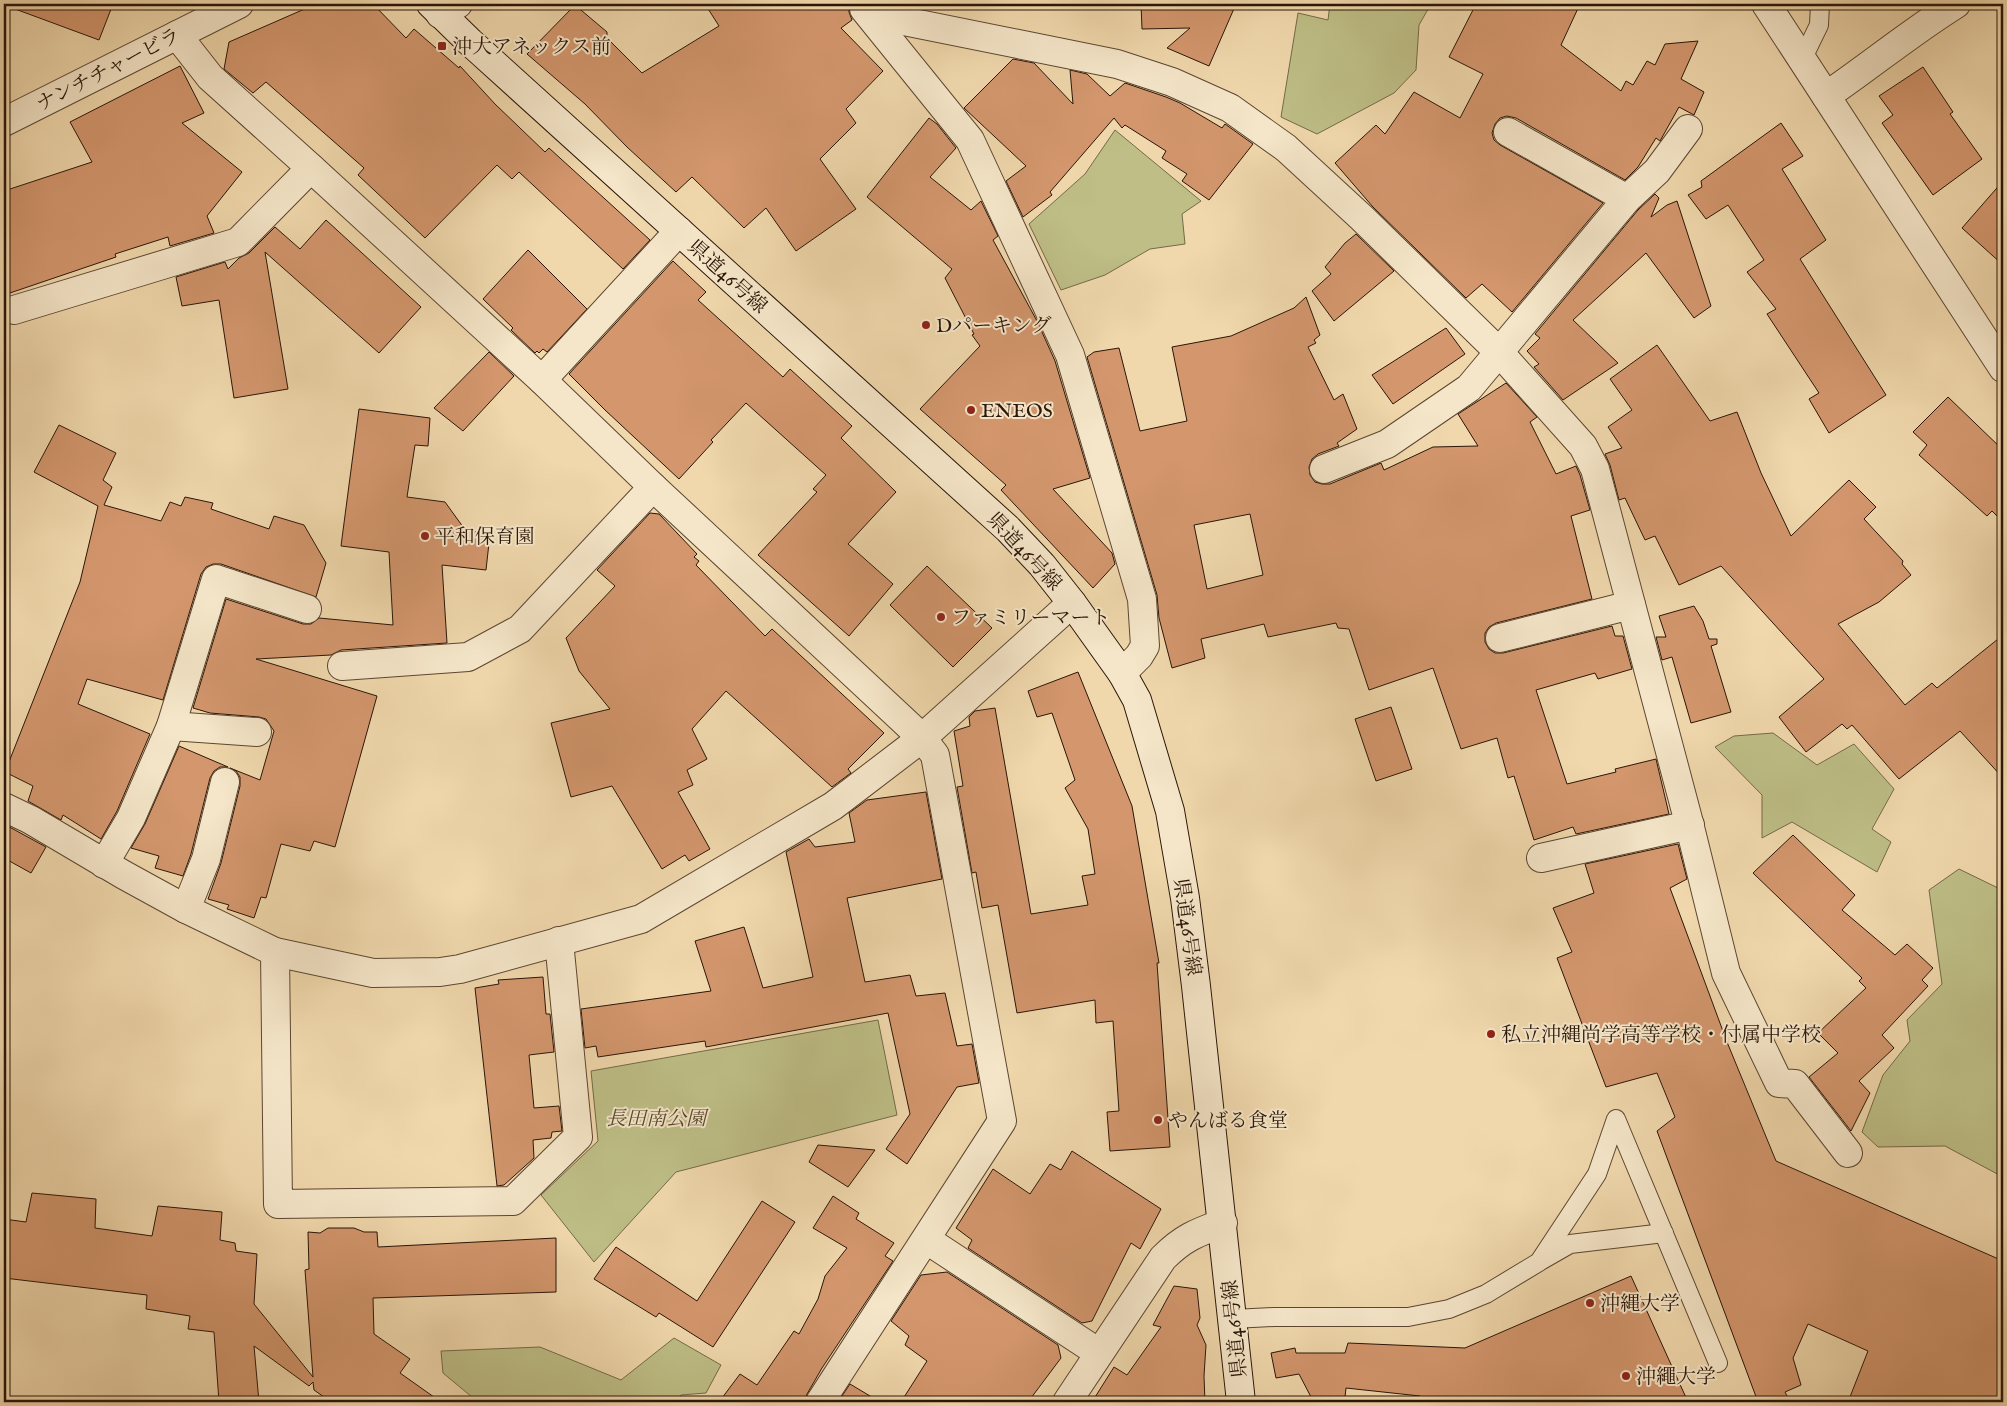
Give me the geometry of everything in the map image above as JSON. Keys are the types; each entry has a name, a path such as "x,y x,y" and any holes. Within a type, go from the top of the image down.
{"street":[{"name":"ナンチチャービラ","path":"4,122 239,4"},
{"path":"1766,4 2003,368"},
{"path":"1826,96 1866,69 1917,29 1956,4"},
{"name":"県道46号線","path":"443,7 679,231 1008,529 1042,565 1122,673 1137,700 1170,810 1185,898 1242,1402"},
{"path":"864,9 1117,64 1172,82 1230,108 1286,148 1362,218 1500,352 1583,446 1595,469 1690,825 1726,973 1779,1083 1795,1084 1848,1153"},
{"path":"864,9 970,140 1070,355 1142,600 1145,646 1139,656 1122,673"},
{"path":"177,35 210,77 542,380 653,487 922,738 935,755 1002,1121 820,1402"},
{"path":"1324,469 1387,444 1469,388 1627,199 1657,171 1688,129"},
{"path":"1508,132 1627,199"},
{"path":"14,310 238,242 311,168"},
{"path":"542,380 679,231"},
{"path":"342,666 468,657 520,630 653,487"},
{"path":"104,864 131,818 171,726 216,579 307,609"},
{"path":"4,807 31,820 104,864 186,909 275,952 373,973 440,972 460,969 641,919 833,806 922,738 1072,603"},
{"path":"1500,638 1631,605"},
{"path":"171,726 257,732"},
{"path":"186,909 206,859 225,782"},
{"path":"1541,858 1690,825"},
{"path":"275,952 278,1204 513,1201 578,1136 559,941"},
{"path":"1067,1402 1163,1258 1179,1242 1222,1223"},
{"path":"926,1240 1099,1354"}],"lane":[{"path":"1802,60 1819,24 1820,4"},
{"path":"1540,1262 1597,1174 1616,1119 1718,1363"},
{"path":"1233,1319 1416,1315 1449,1309 1486,1294 1570,1244 1664,1232"}],"green space":[{"path":"1330,4 1431,4 1419,25 1416,70 1394,93 1317,134 1281,117 1298,13 1328,20"},
{"path":"1115,130 1201,201 1182,214 1185,244 1150,249 1105,275 1061,290 1029,224 1085,174"},
{"path":"1773,733 1817,765 1854,744 1894,789 1872,829 1891,842 1877,872 1792,822 1762,838 1762,795 1715,747 1734,736"},
{"path":"1959,869 1998,888 2003,958 2003,1177 1945,1146 1878,1147 1862,1132 1883,1075 1910,1041 1907,1020 1942,984 1929,890"},
{"name":"長田南公園","path":"878,1020 897,1115 676,1172 594,1262 541,1195 598,1141 591,1071"},
{"path":"674,1338 721,1365 706,1393 681,1395 675,1402 478,1402 443,1373 441,1351 540,1347 621,1380"}],"building":[{"path":"7,4 113,4 99,40 7,6"},
{"path":"316,4 373,4 406,38 414,29 459,68 460,66 495,104 545,152 549,148 650,240 623,269 519,172 512,179 497,165 425,238 358,175 364,168 266,82 253,93 224,69 229,42"},
{"path":"705,4 849,4 852,20 841,28 883,71 846,109 856,123 820,159 856,209 796,251 766,208 744,228 692,177 676,192 627,147 585,104 527,54 575,5 607,32 607,38 642,73 719,26"},
{"path":"1141,4 1236,4 1209,66 1167,48 1190,28 1142,29"},
{"path":"1476,4 1580,4 1561,45 1621,91 1626,81 1633,85 1647,61 1655,65 1665,44 1698,41 1681,79 1704,92 1694,115 1679,107 1660,141 1656,138 1638,167 1625,180 1516,118 1507,116 1500,118 1495,124 1492,133 1494,140 1500,145 1603,203 1512,312 1482,284 1466,298 1373,207 1335,163 1376,125 1385,134 1414,92 1460,118 1483,74 1449,57"},
{"path":"1013,59 1034,63 1073,104 1070,70 1087,74 1110,96 1125,83 1166,97 1180,103 1222,128 1225,124 1253,144 1209,200 1182,181 1187,174 1162,158 1166,151 1125,125 1122,128 1114,118 1050,192 1052,195 1023,217 1006,181 1026,166 964,108"},
{"path":"180,66 204,113 182,123 242,172 207,216 214,233 170,246 168,237 115,254 116,257 4,295 4,191 92,162 70,122"},
{"path":"1923,67 1953,112 1950,114 1982,159 1933,195 1882,123 1893,115 1879,96"},
{"path":"929,118 937,124 956,148 930,177 971,210 981,201 998,236 993,240 1037,321 1055,361 1090,478 1053,489 1112,553 1115,564 1093,588 1001,490 1006,485 920,409 980,346 972,335 974,334 945,278 952,269 867,197"},
{"path":"1781,123 1803,156 1782,169 1826,240 1800,259 1886,395 1829,433 1809,399 1819,393 1767,314 1776,309 1747,272 1764,260 1728,205 1706,219 1688,195 1702,187 1701,181"},
{"path":"2003,181 2003,265 1962,228"},
{"path":"1655,194 1659,198 1651,217 1667,205 1677,201 1711,306 1694,318 1646,253 1573,320 1618,363 1563,400 1534,367 1539,364 1527,351 1540,338 1535,334 1638,210"},
{"path":"326,220 421,307 379,353 265,252 288,389 234,398 219,300 182,306 176,277 225,262 228,269 239,258 249,253 275,227 300,249"},
{"path":"1356,234 1394,271 1334,321 1312,291 1331,274 1325,267 1345,243"},
{"path":"528,250 587,309 547,352 543,349 539,353 537,351 535,353 483,299"},
{"path":"673,261 706,292 698,300 783,377 790,369 852,426 841,438 896,492 848,544 893,584 849,636 758,555 817,492 813,489 826,475 746,403 711,440 713,442 679,479 569,374"},
{"path":"1306,297 1320,335 1314,340 1316,343 1308,347 1334,400 1343,394 1357,429 1337,443 1339,446 1318,454 1312,459 1309,467 1310,475 1315,482 1330,484 1381,463 1384,470 1433,447 1478,446 1458,414 1506,383 1537,417 1530,422 1556,474 1576,466 1590,510 1571,516 1592,599 1496,623 1489,627 1485,633 1485,642 1489,649 1495,653 1503,653 1612,626 1615,636 1623,636 1632,669 1598,679 1595,673 1536,690 1567,784 1616,772 1615,769 1656,759 1669,814 1576,834 1573,827 1534,840 1514,776 1508,778 1497,738 1461,749 1433,668 1369,690 1349,629 1338,628 1336,623 1268,637 1264,624 1201,639 1205,658 1172,668 1159,618 1157,595 1087,357 1094,352 1119,348 1140,431 1187,421 1172,347 1231,336 1294,308","holes":["1250,514 1263,575 1207,589 1194,525"]},
{"path":"1446,328 1465,354 1393,404 1372,375"},
{"path":"1657,345 1710,421 1737,412 1761,473 1791,536 1849,480 1876,507 1864,519 1903,561 1902,564 1911,575 1879,602 1838,624 1905,705 1932,683 1937,688 2003,635 2003,778 1960,731 1899,779 1852,725 1847,729 1842,724 1806,752 1779,717 1824,679 1721,566 1679,585 1655,536 1645,540 1625,498 1619,500 1610,465 1605,454 1622,448 1608,427 1632,410 1610,379"},
{"path":"489,352 514,376 463,431 434,408"},
{"path":"1948,397 2003,450 2003,522 1992,511 1987,516 1919,455 1927,445 1913,432"},
{"path":"359,409 430,418 428,446 415,445 407,497 445,502 466,531 478,532 489,543 486,570 442,565 447,643 341,650 331,655 256,659 377,696 335,847 314,841 310,851 281,844 266,898 261,897 254,918 227,909 229,905 208,899 221,863 240,786 240,777 236,771 230,768 260,780 274,731 266,719 259,717 210,713 193,708 226,599 303,624 311,624 319,618 393,625 389,552 341,546"},
{"path":"59,425 116,453 103,480 112,487 104,505 161,521 170,502 181,506 185,497 213,503 211,509 269,529 274,516 304,525 326,563 316,597 221,564 213,564 206,567 201,574 163,700 87,679 78,704 150,734 117,811 101,839 63,815 61,820 28,801 33,786 5,772 80,582 98,506 34,472"},
{"path":"650,513 659,514 697,554 694,557 699,561 696,565 765,636 772,629 884,733 848,769 851,773 832,787 726,691 692,729 707,759 687,770 693,785 678,792 710,849 689,861 685,855 662,869 612,786 571,797 551,723 610,709 579,671 566,638 615,586 597,570"},
{"name":"ファミリーマート","path":"927,566 992,628 953,667 890,605"},
{"path":"1694,606 1703,621 1709,639 1717,639 1717,644 1711,646 1731,712 1691,723 1672,657 1662,660 1656,637 1666,637 1659,616"},
{"path":"1078,672 1132,806 1159,963 1157,963 1170,1147 1110,1151 1107,1112 1119,1111 1113,1021 1096,1023 1095,1000 1017,1013 998,905 982,908 976,872 972,873 957,787 963,786 954,731 970,726 969,717 975,711 995,708 1031,914 1088,905 1082,876 1095,874 1088,829 1065,788 1075,780 1052,713 1037,717 1028,691"},
{"path":"1391,707 1412,769 1376,781 1355,719"},
{"path":"179,746 228,767 220,767 214,771 210,778 191,854 183,876 155,868 159,856 131,848 145,824"},
{"path":"926,792 942,879 847,898 865,982 910,975 916,996 945,993 957,1046 972,1044 979,1083 957,1087 907,1164 886,1149 910,1114 888,1013 706,1047 705,1041 598,1057 596,1046 585,1048 581,1009 711,991 695,941 744,927 763,988 813,977 786,852 809,839 815,847 855,842 849,813 867,800"},
{"path":"4,824 46,847 31,873 4,858"},
{"path":"1793,835 1855,895 1842,910 1895,955 1907,944 1933,968 1922,980 1928,986 1882,1035 1894,1048 1859,1081 1870,1093 1851,1131 1809,1077 1838,1053 1818,1033 1866,988 1859,981 1862,978 1753,873"},
{"path":"1678,844 1687,879 1670,888 1727,1042 1776,1161 2003,1261 2003,1402 1848,1402 1868,1351 1808,1324 1793,1358 1801,1385 1785,1392 1790,1402 1758,1402 1657,1131 1675,1117 1657,1073 1606,1087 1557,958 1572,952 1553,908 1594,893 1585,864"},
{"path":"543,977 546,1014 550,1014 554,1052 529,1055 534,1108 559,1106 562,1131 552,1132 551,1138 533,1140 534,1158 504,1185 497,1186 475,988 499,984 498,980"},
{"path":"818,1145 875,1150 848,1187 809,1162"},
{"path":"1072,1151 1161,1209 1140,1249 1131,1243 1092,1321 1082,1323 968,1248 972,1240 956,1228 993,1169 1030,1194 1050,1164 1061,1170"},
{"path":"32,1193 96,1199 95,1228 152,1236 158,1206 222,1212 220,1240 235,1243 236,1251 257,1254 254,1304 313,1377 305,1270 309,1269 308,1232 320,1233 328,1228 354,1228 364,1232 377,1232 378,1247 556,1238 556,1292 373,1298 374,1334 410,1359 400,1373 441,1402 331,1402 314,1390 313,1382 309,1386 254,1346 259,1402 219,1402 214,1332 188,1329 190,1316 146,1309 147,1295 4,1278 4,1219 26,1222"},
{"path":"833,1196 859,1213 856,1219 894,1243 885,1256 893,1261 822,1368 807,1394 805,1402 719,1402 740,1374 757,1385 794,1331 799,1334 818,1299 825,1276 847,1248 813,1228"},
{"path":"762,1201 795,1222 713,1347 659,1313 656,1317 594,1279 616,1247 697,1301"},
{"path":"947,1272 1058,1345 1061,1358 1028,1402 901,1402 927,1361 905,1345 909,1336 891,1321 921,1275"},
{"name":"沖縄大学","path":"1631,1276 1688,1402 1422,1402 1420,1396 1346,1388 1345,1397 1311,1397 1299,1374 1276,1378 1271,1353 1295,1348 1296,1353 1345,1353 1348,1343 1465,1348"},
{"path":"1174,1286 1197,1289 1200,1318 1197,1325 1206,1345 1205,1402 1092,1402 1114,1367 1127,1375 1161,1327 1153,1325"},
{"path":"850,1384 880,1402 838,1402"}],"place":[{"name":"沖大アネックス前","path":"442,46"},
{"name":"Dパーキング","path":"926,325"},
{"name":"ENEOS","path":"971,410"},
{"name":"平和保育園","path":"425,536"},
{"name":"ファミリーマート","path":"941,617"},
{"name":"私立沖縄尚学高等学校・付属中学校","path":"1491,1034"},
{"name":"やんばる食堂","path":"1158,1120"},
{"name":"沖縄大学","path":"1590,1303"},
{"name":"沖繩大学","path":"1626,1376"}]}
